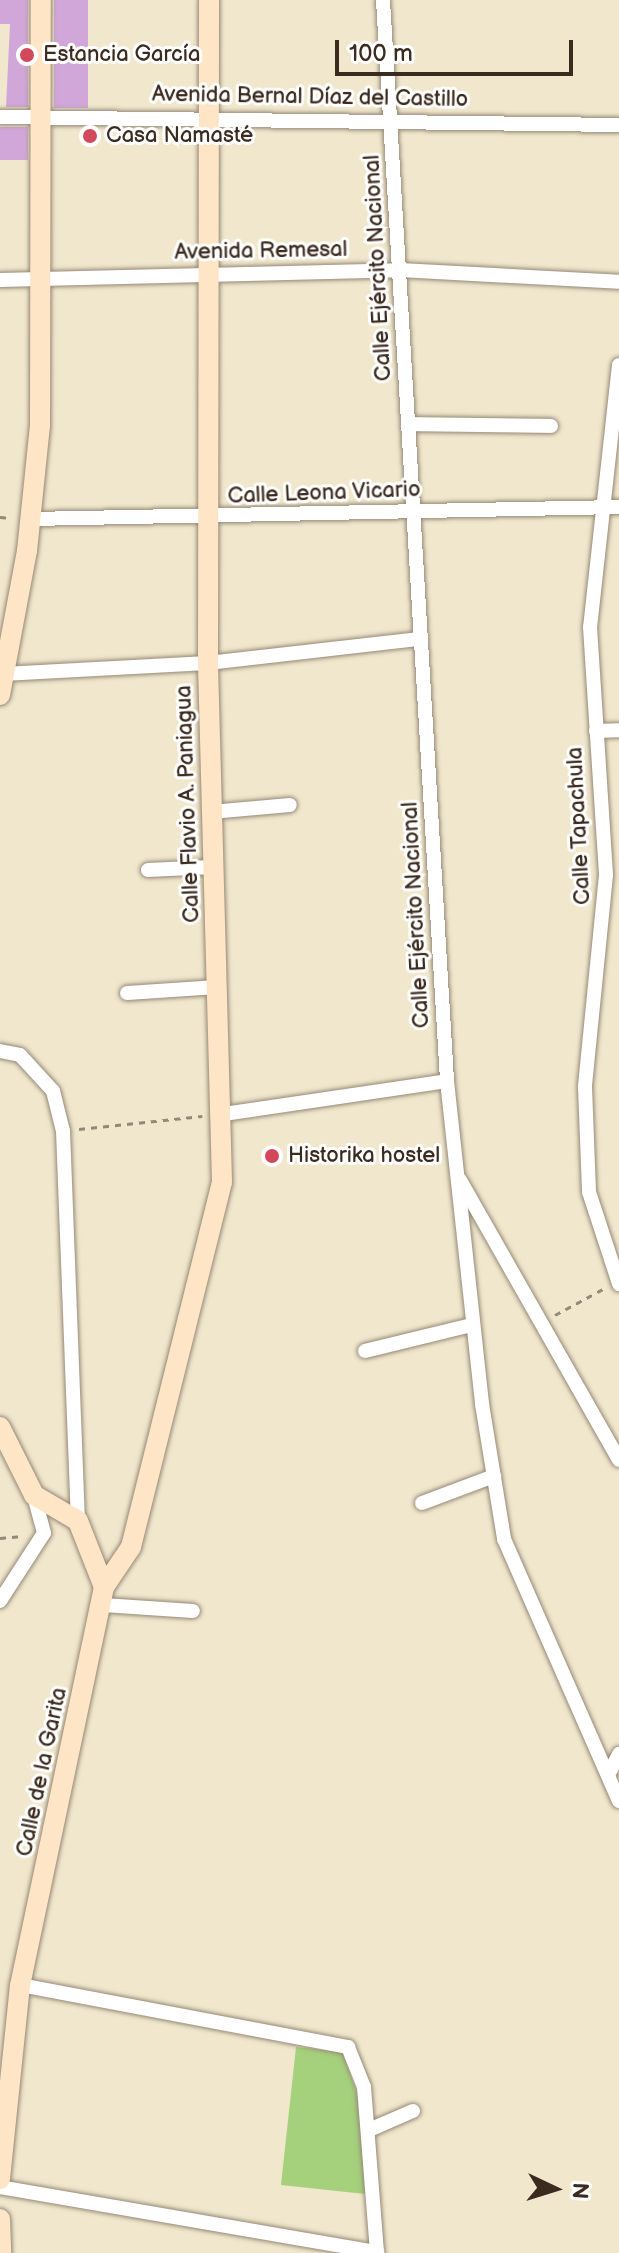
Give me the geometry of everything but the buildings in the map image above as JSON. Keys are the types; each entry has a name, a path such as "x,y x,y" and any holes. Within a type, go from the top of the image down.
{"street":[{"path":"0,695 31,519 41,280 41,0"},
{"name":"Calle Flavio A. Paniagua","path":"104,1596 131,1547 212,1244 224,1114 212,867 208,663 209,0"},
{"name":"Calle Ejército Nacional","path":"383,0 447,1081 472,1325 504,1539 619,1801"},
{"name":"Avenida Bernal Díaz del Castillo","path":"0,117 208,114 619,125"},
{"name":"Avenida Remesal","path":"0,280 400,270 619,282"},
{"name":"Calle Tapachula","path":"618,1283 589,1192 585,1087 605,936 590,627 619,365"},
{"path":"408,424 551,426"},
{"name":"Calle Leona Vicario","path":"31,519 209,518 619,507"},
{"path":"3,674 208,663 420,639"},
{"path":"596,731 619,730"},
{"path":"211,812 290,805"},
{"path":"148,870 212,867"},
{"path":"127,993 218,987"},
{"path":"0,1051 20,1055 53,1091 63,1131 78,1521 104,1596 193,1611"},
{"path":"224,1114 447,1081"},
{"path":"456,1173 619,1460"},
{"path":"365,1351 472,1325"},
{"path":"0,1427 34,1495 43,1535 0,1601"},
{"path":"422,1503 494,1476"},
{"path":"34,1495 78,1521"},
{"name":"Calle de la Garita","path":"0,2179 20,1985 104,1596"},
{"path":"608,1775 619,1755"},
{"path":"0,2187 377,2253 364,2087 348,2047 20,1985"},
{"path":"369,2130 413,2111"},
{"path":"0,2219 1,2253"}],"path":[{"path":"63,1131 224,1114"},
{"path":"539,1323 618,1283"},
{"path":"0,1538 43,1535"}],"green space":[{"path":"296,2047 342,2052 363,2109 365,2194 281,2185"}],"place":[{"name":"Estancia García","path":"27,55"},
{"name":"Casa Namasté","path":"90,136"},
{"name":"Historika hostel","path":"272,1156"}]}
